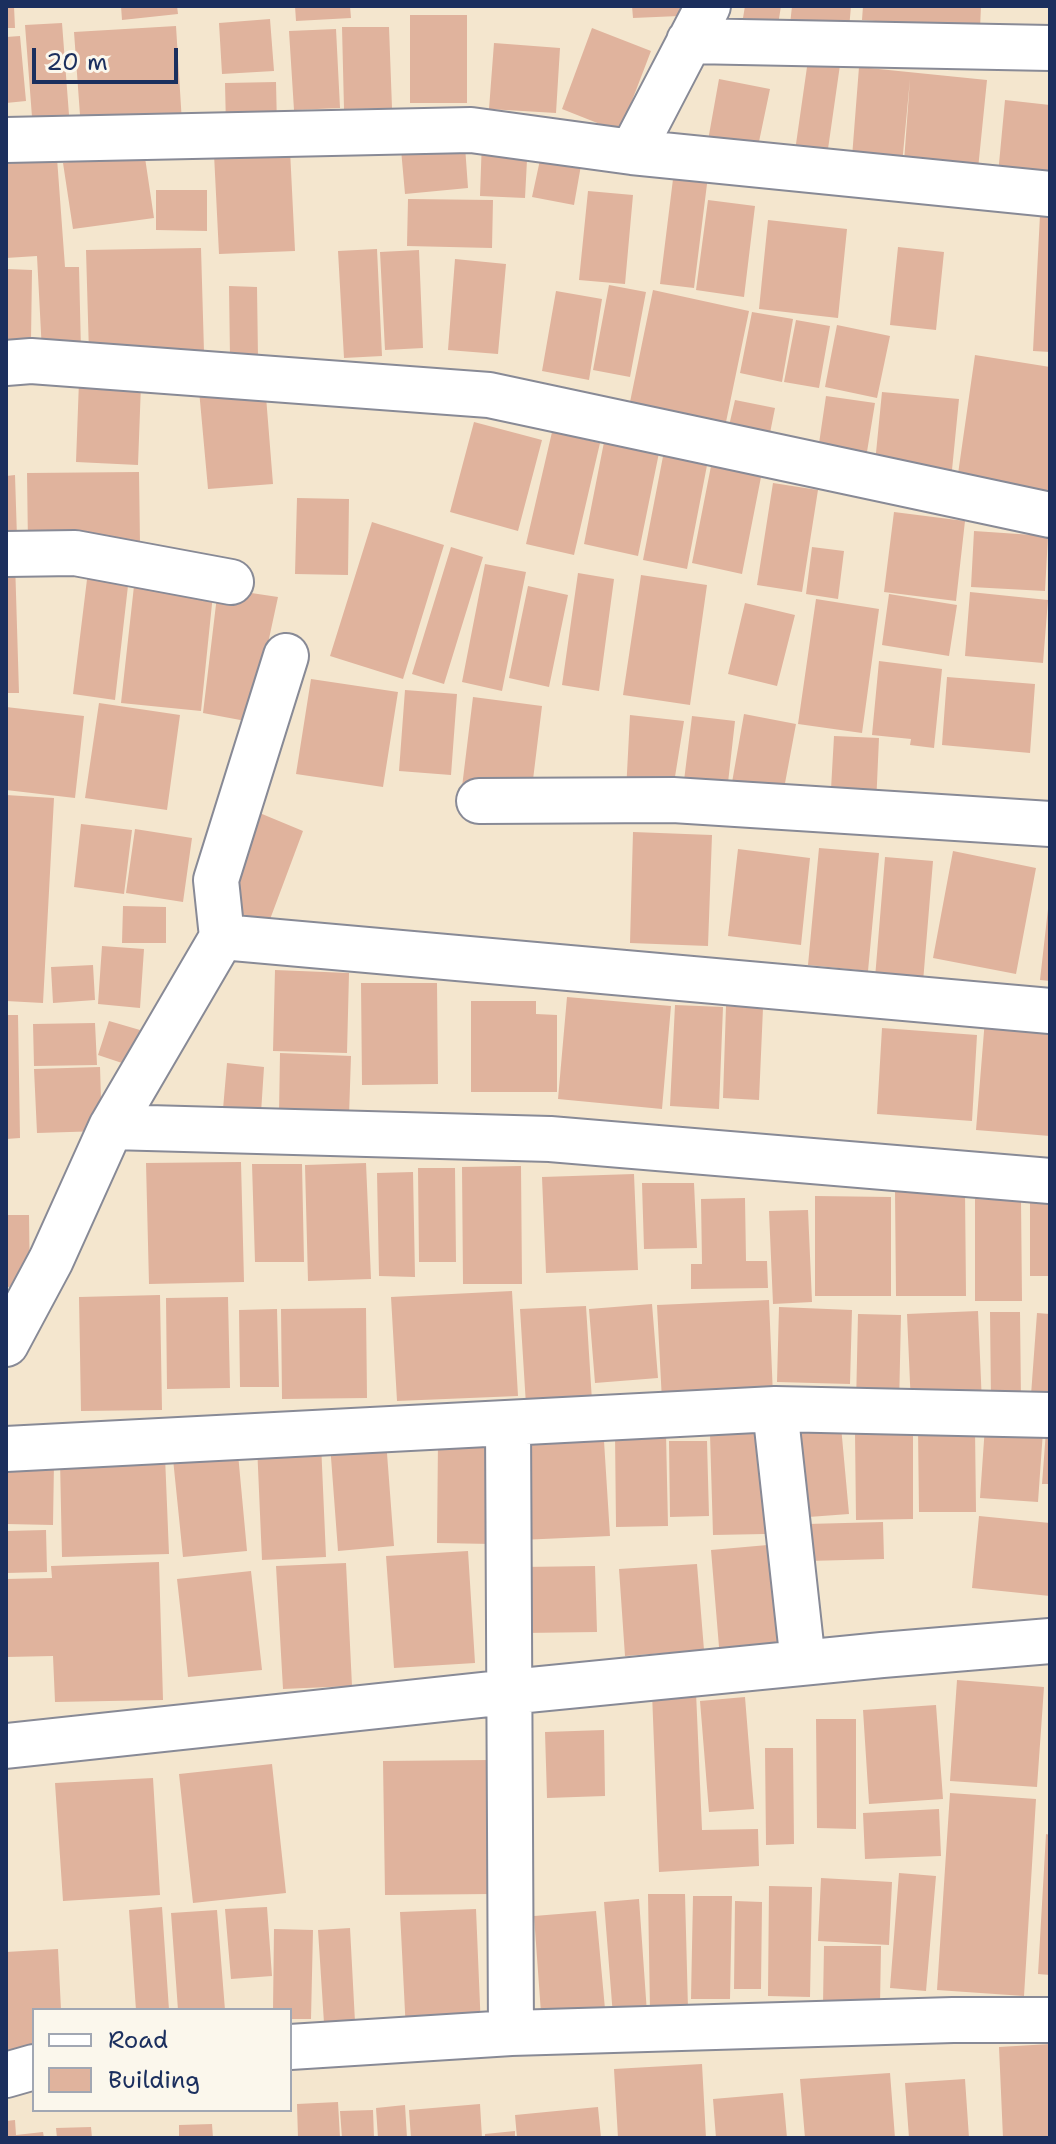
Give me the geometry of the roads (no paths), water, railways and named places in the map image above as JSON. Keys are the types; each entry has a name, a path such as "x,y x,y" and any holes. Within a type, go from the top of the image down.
{"street":[{"path":"632,152 699,24 1050,48"},
{"path":"6,140 471,130 632,152 1050,194"},
{"path":"6,363 31,361 489,395 1050,515"},
{"path":"6,554 75,553 231,582"},
{"path":"6,1344 51,1260 111,1127 222,937 216,880 286,656"},
{"path":"479,801 673,800 1050,824"},
{"path":"222,937 1050,1011"},
{"path":"111,1127 550,1139 1050,1181"},
{"path":"6,1449 775,1409 1050,1415"},
{"path":"775,1409 803,1663"},
{"path":"508,1423 511,2033"},
{"path":"6,1746 509,1692 1050,1641"},
{"path":"292,2047 511,2033 1050,2020"},
{"path":"6,2075 32,2068"}]}
